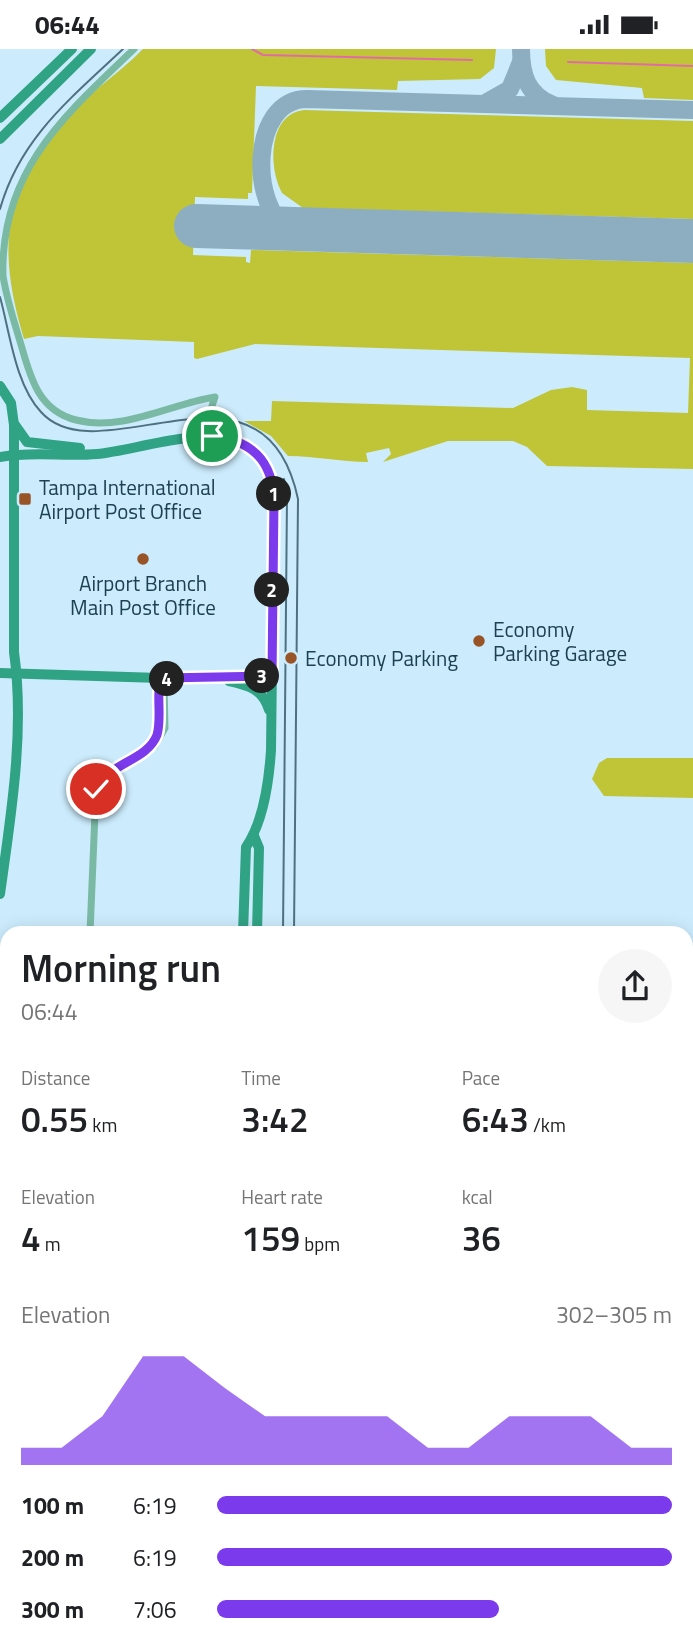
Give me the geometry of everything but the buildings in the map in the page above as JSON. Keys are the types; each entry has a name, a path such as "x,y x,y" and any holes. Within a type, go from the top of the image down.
{"street":[{"path":"0,118 72,49"},
{"path":"0,141 23,114 91,49"},
{"path":"134,49 50,129 20,172 4,220 2,247 6,292 33,384 42,398 59,413 83,421 126,419 155,415 193,401 215,397 211,409 212,436"},
{"path":"0,386 10,403 16,454 14,652 18,672 16,750 0,894"},
{"path":"14,425 27,442 106,453"},
{"path":"0,456 106,453 212,436 250,447 263,459 271,473 274,499 272,676 267,785 254,836 247,847 243,926"},
{"path":"0,671 164,682 272,676"},
{"path":"208,679 256,689 263,696 271,719"},
{"path":"90,926 94,796 104,777 152,749 159,741 165,724 164,682"},
{"path":"254,836 259,848 257,926"}],"shaded area":[{"path":"143,49 496,49 494,68 480,79 398,81 397,90 256,86 252,193 248,193 248,199 195,197 193,255 246,257 246,262 250,263 251,250 255,250 693,263 693,469 547,466 527,447 513,441 448,441 383,462 391,454 389,448 366,453 368,462 288,456 271,436 244,421 271,421 272,401 513,408 551,390 572,387 587,390 587,410 688,413 690,358 255,344 197,359 194,358 194,342 38,336 24,339 11,283 9,257 9,232 22,183 34,158 60,122"},
{"path":"545,49 693,49 693,100 644,98 642,88 556,80 546,66"},
{"path":"304,110 693,121 693,219 303,208 282,193 274,170 273,157 274,144 283,121"},
{"path":"607,758 693,758 693,798 604,796 592,779 599,763"}],"waterway":[{"path":"252,49 263,55 472,60"},
{"path":"568,62 693,66"}],"taxiway":[{"path":"521,49 522,67 527,83 537,96 553,105"},
{"path":"487,102 510,89 521,62"},
{"path":"289,229 276,218 267,200 262,179 266,135 274,117 288,104 307,99 693,110"}],"runway":[{"path":"196,226 693,241"}],"tram line":[{"path":"0,209 20,161 34,140 67,102 123,49"},
{"path":"0,297 25,387 41,412 68,428 101,431 179,420 217,419 252,427 280,452 298,499 294,926"},
{"path":"283,926 287,497 284,479"}],"place":[{"name":"Tampa International Airport Post Office","path":"25,499"},
{"name":"Airport Branch Main Post Office","path":"143,559"},
{"name":"Economy Parking Garage","path":"479,641"},
{"name":"Economy Parking","path":"291,658"}],"route":[{"path":"96,789 111,770 149,747 155,739 159,691 164,685 164,678 272,676 274,499 271,473 263,459 250,447 227,437 212,436"}]}
